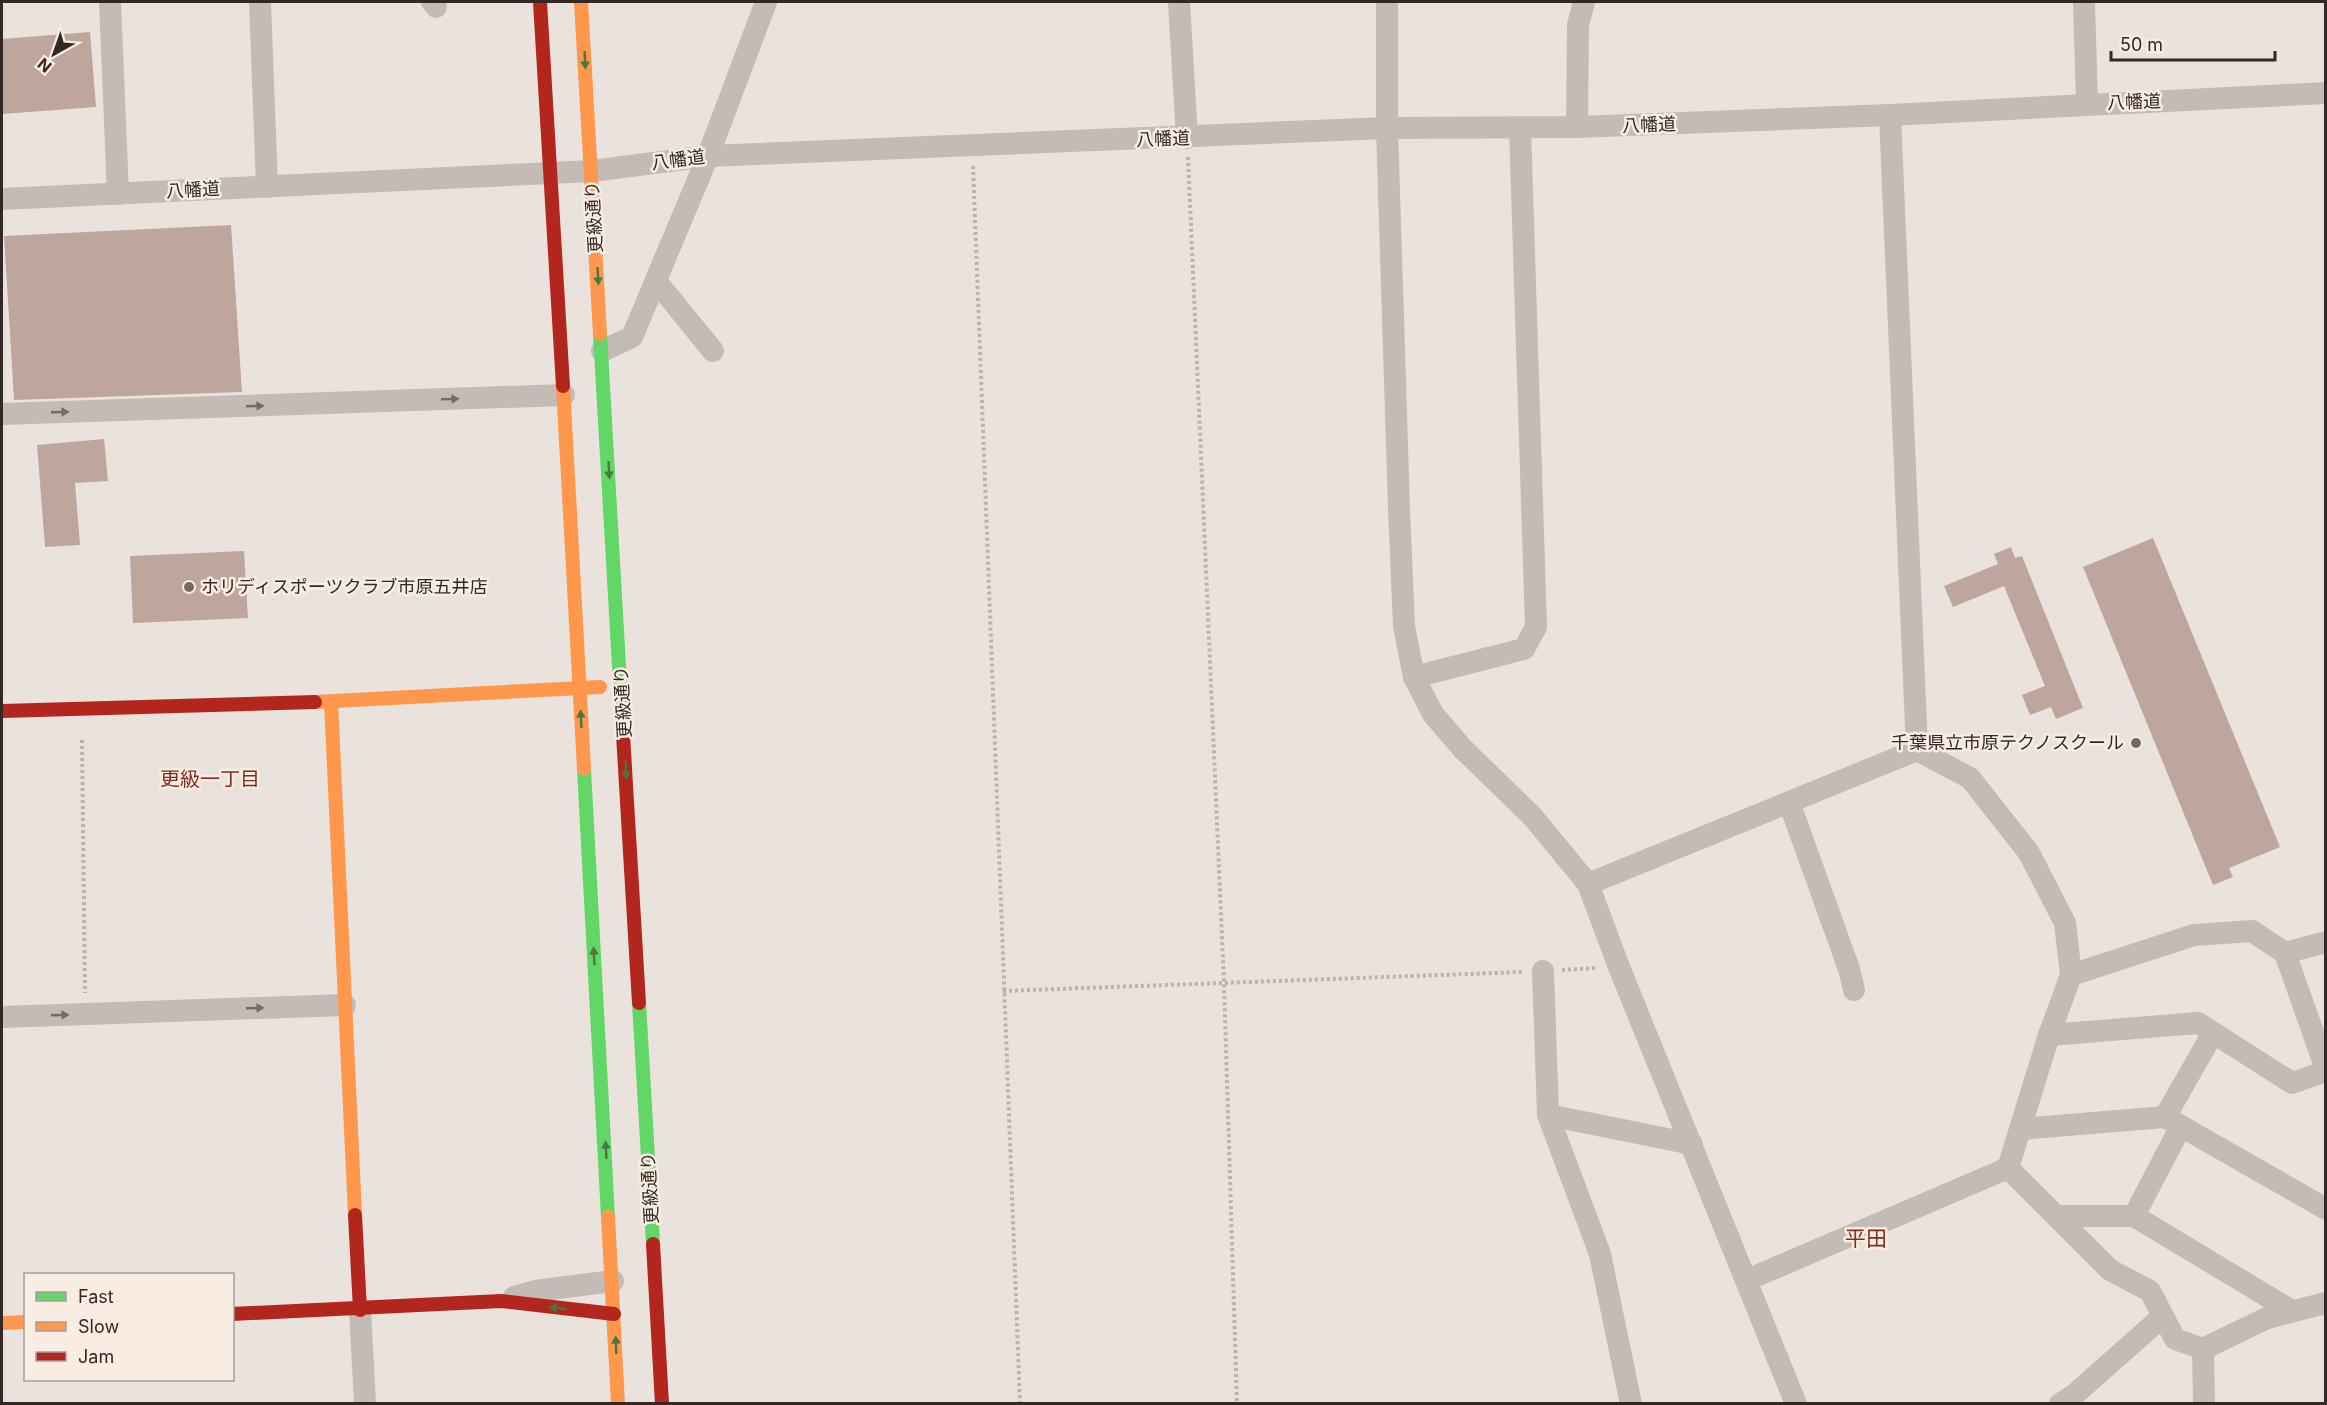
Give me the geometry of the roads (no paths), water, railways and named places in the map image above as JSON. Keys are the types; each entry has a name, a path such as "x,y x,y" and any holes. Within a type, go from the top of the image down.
{"street":[{"path":"110,2 118,194"},
{"path":"260,2 267,187"},
{"path":"540,2 564,395 618,1404"},
{"name":"更級通り","path":"581,2 662,1404"},
{"path":"602,351 632,337 708,156 766,2"},
{"path":"1179,2 1187,138"},
{"path":"1387,2 1387,128 1404,614 1414,677 1433,714 1463,749 1532,816 1588,884 1619,967 1796,1404"},
{"path":"1577,127 1578,25 1584,2"},
{"path":"2084,2 2087,104"},
{"name":"八幡道","path":"2,199 549,174 592,171 708,156 1387,128 1577,127 1890,115 2325,93"},
{"path":"1890,115 1917,750"},
{"path":"1414,677 1524,649 1536,627 1520,128"},
{"path":"656,281 713,351"},
{"path":"2,414 564,395"},
{"path":"2,711 331,702 622,686"},
{"path":"331,702 365,1404"},
{"path":"1588,884 1917,750 1970,778 2030,853 2065,923 2071,975 2049,1035 2008,1168 1747,1280"},
{"path":"1789,802 1849,969 1854,990"},
{"path":"2049,1035 2198,1023 2292,1083 2325,1070 2285,953 2252,932 2194,935 2071,975"},
{"path":"2285,953 2325,942"},
{"path":"1543,971 1548,1115 1600,1254 1631,1404"},
{"path":"2,1017 345,1005"},
{"path":"2133,1216 2213,1033"},
{"path":"1548,1115 1692,1144"},
{"path":"2020,1129 2173,1121 2325,1209"},
{"path":"2008,1168 2110,1270 2150,1291 2175,1339 2203,1349 2267,1318 2325,1303"},
{"path":"2056,1216 2133,1216 2292,1311"},
{"path":"501,1301 535,1291 613,1281"},
{"path":"234,1314 360,1310 501,1301 614,1314"},
{"path":"2060,1404 2074,1395 2162,1317"},
{"path":"2,1323 24,1322"},
{"path":"2203,1349 2204,1404"}],"place":[{"name":"ホリディスポーツクラブ市原五井店","path":"189,587"},
{"name":"千葉県立市原テクノスクール","path":"2136,743"}],"district":[{"name":"更級一丁目","path":"210,779"},
{"name":"平田","path":"1866,1239"}]}
